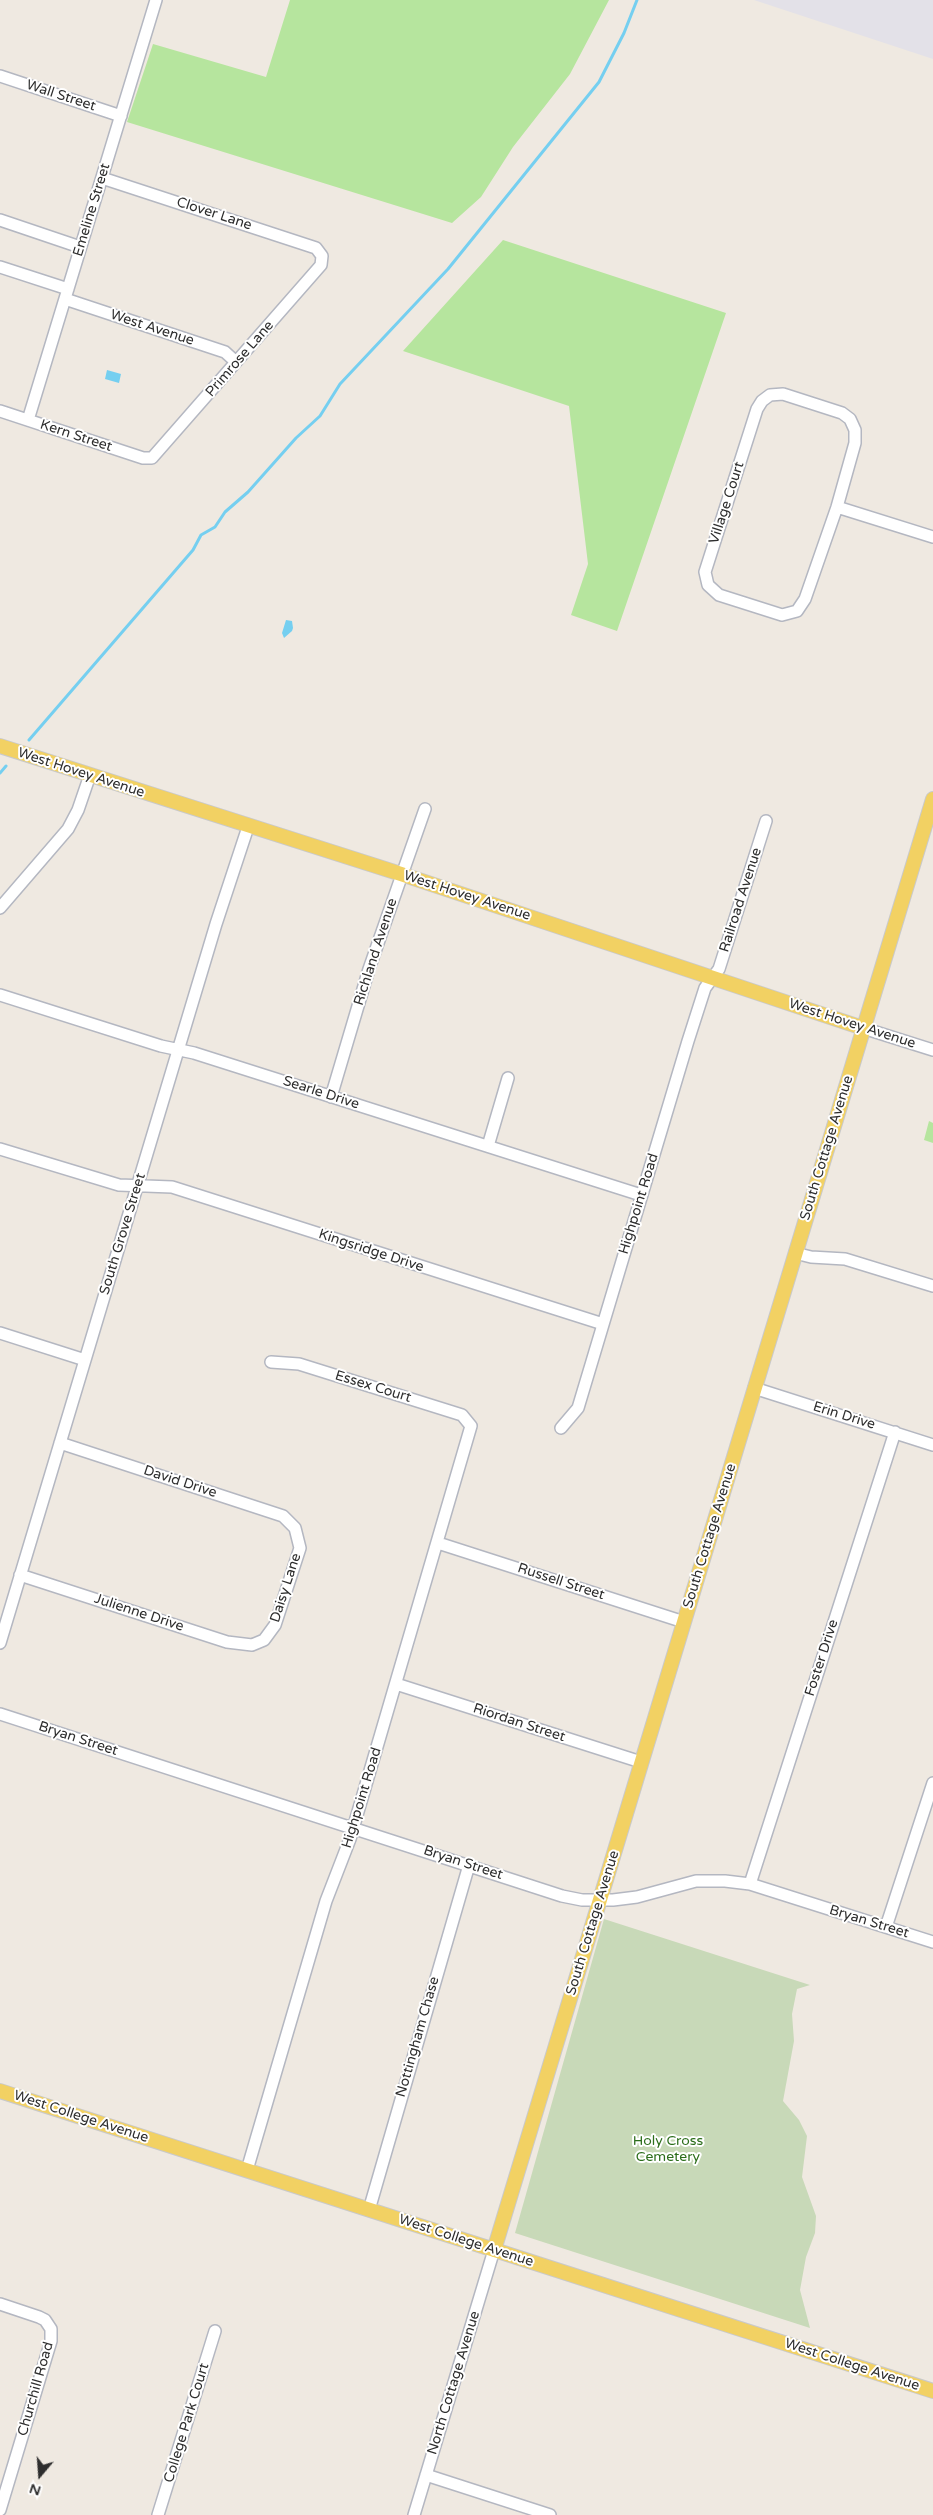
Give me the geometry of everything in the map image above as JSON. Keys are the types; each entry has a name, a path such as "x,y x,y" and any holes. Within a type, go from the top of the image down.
{"main road":[{"name":"West Hovey Avenue","path":"0,746 248,827 401,874 863,1028"},
{"name":"South Cottage Avenue","path":"494,2250 933,799"},
{"name":"West College Avenue","path":"0,2091 933,2391"}],"street":[{"name":"Emeline Street","path":"28,420 156,0"},
{"name":"Wall Street","path":"0,76 121,116"},
{"name":"Clover Lane","path":"102,178 290,238 316,248 322,256"},
{"path":"0,220 80,247"},
{"name":"Primrose Lane","path":"152,458 317,271 321,265 322,256"},
{"name":"West Avenue","path":"0,267 66,294 225,352 236,362"},
{"name":"Village Court","path":"782,394 842,413 850,420 855,430 855,443 836,507 806,599 797,611 782,615 719,595 708,585 705,572 757,409 762,400 770,395 782,394"},
{"name":"Kern Street","path":"0,411 143,458 152,458"},
{"path":"836,507 933,537"},
{"path":"0,908 68,829 78,810 90,775"},
{"name":"Richland Avenue","path":"332,1097 369,969 425,809"},
{"name":"Railroad Avenue","path":"712,978 719,969 766,822"},
{"name":"South Grove Street","path":"0,1643 178,1050 248,827"},
{"name":"Highpoint Road","path":"561,1428 578,1408 705,988 712,978"},
{"name":"Searle Drive","path":"0,995 332,1097 641,1195"},
{"name":"West Hovey Avenue","path":"863,1028 933,1050"},
{"path":"488,1146 508,1078"},
{"name":"Kingsridge Drive","path":"0,1149 119,1185 172,1187 603,1324"},
{"path":"795,1253 811,1257 845,1259 933,1286"},
{"path":"0,1333 85,1360"},
{"name":"Essex Court","path":"270,1362 298,1364 462,1415 470,1424"},
{"name":"Erin Drive","path":"754,1388 933,1445"},
{"name":"Highpoint Road","path":"246,2170 326,1900 353,1828 471,1434 470,1424"},
{"name":"Foster Drive","path":"750,1884 895,1432"},
{"name":"David Drive","path":"60,1443 283,1516 295,1528"},
{"name":"Daisy Lane","path":"259,1643 269,1635 275,1625 300,1548 295,1528"},
{"name":"Russell Street","path":"438,1543 684,1622"},
{"name":"Julienne Drive","path":"20,1575 226,1642 247,1645 259,1643"},
{"name":"Riordan Street","path":"396,1684 641,1762"},
{"name":"Bryan Street","path":"0,1714 562,1896 582,1900 637,1897 696,1881 725,1881 750,1884 933,1942"},
{"path":"886,1927 933,1782"},
{"name":"Nottingham Chase","path":"369,2210 469,1865"},
{"name":"North Cottage Avenue","path":"414,2515 494,2250"},
{"name":"Churchill Road","path":"0,2304 39,2316 50,2326 51,2341 4,2485 0,2510"},
{"name":"College Park Court","path":"158,2515 215,2332"},
{"path":"426,2475 550,2515"}],"shaded area":[{"path":"754,0 933,0 933,59"}],"green space":[{"path":"290,0 609,0 570,74 513,147 481,197 452,223 127,122 153,44 266,77"},
{"path":"503,240 726,313 617,631 571,615 588,564 569,406 403,351"},
{"path":"929,1121 933,1123 933,1143 924,1140"},
{"name":"Holy Cross Cemetery","path":"604,1919 810,1985 797,1989 792,2014 794,2041 783,2101 799,2120 807,2136 802,2177 816,2216 815,2233 806,2257 800,2290 810,2328 515,2233"}],"water":[{"path":"107,370 121,374 119,383 105,379"},
{"path":"286,620 292,621 293,628 284,638 282,633"}],"waterway":[{"path":"29,740 193,550 201,535 215,527 225,512 248,492 296,438 320,416 340,384 448,269 599,82 624,33 637,0"},
{"path":"0,773 6,766"}]}
